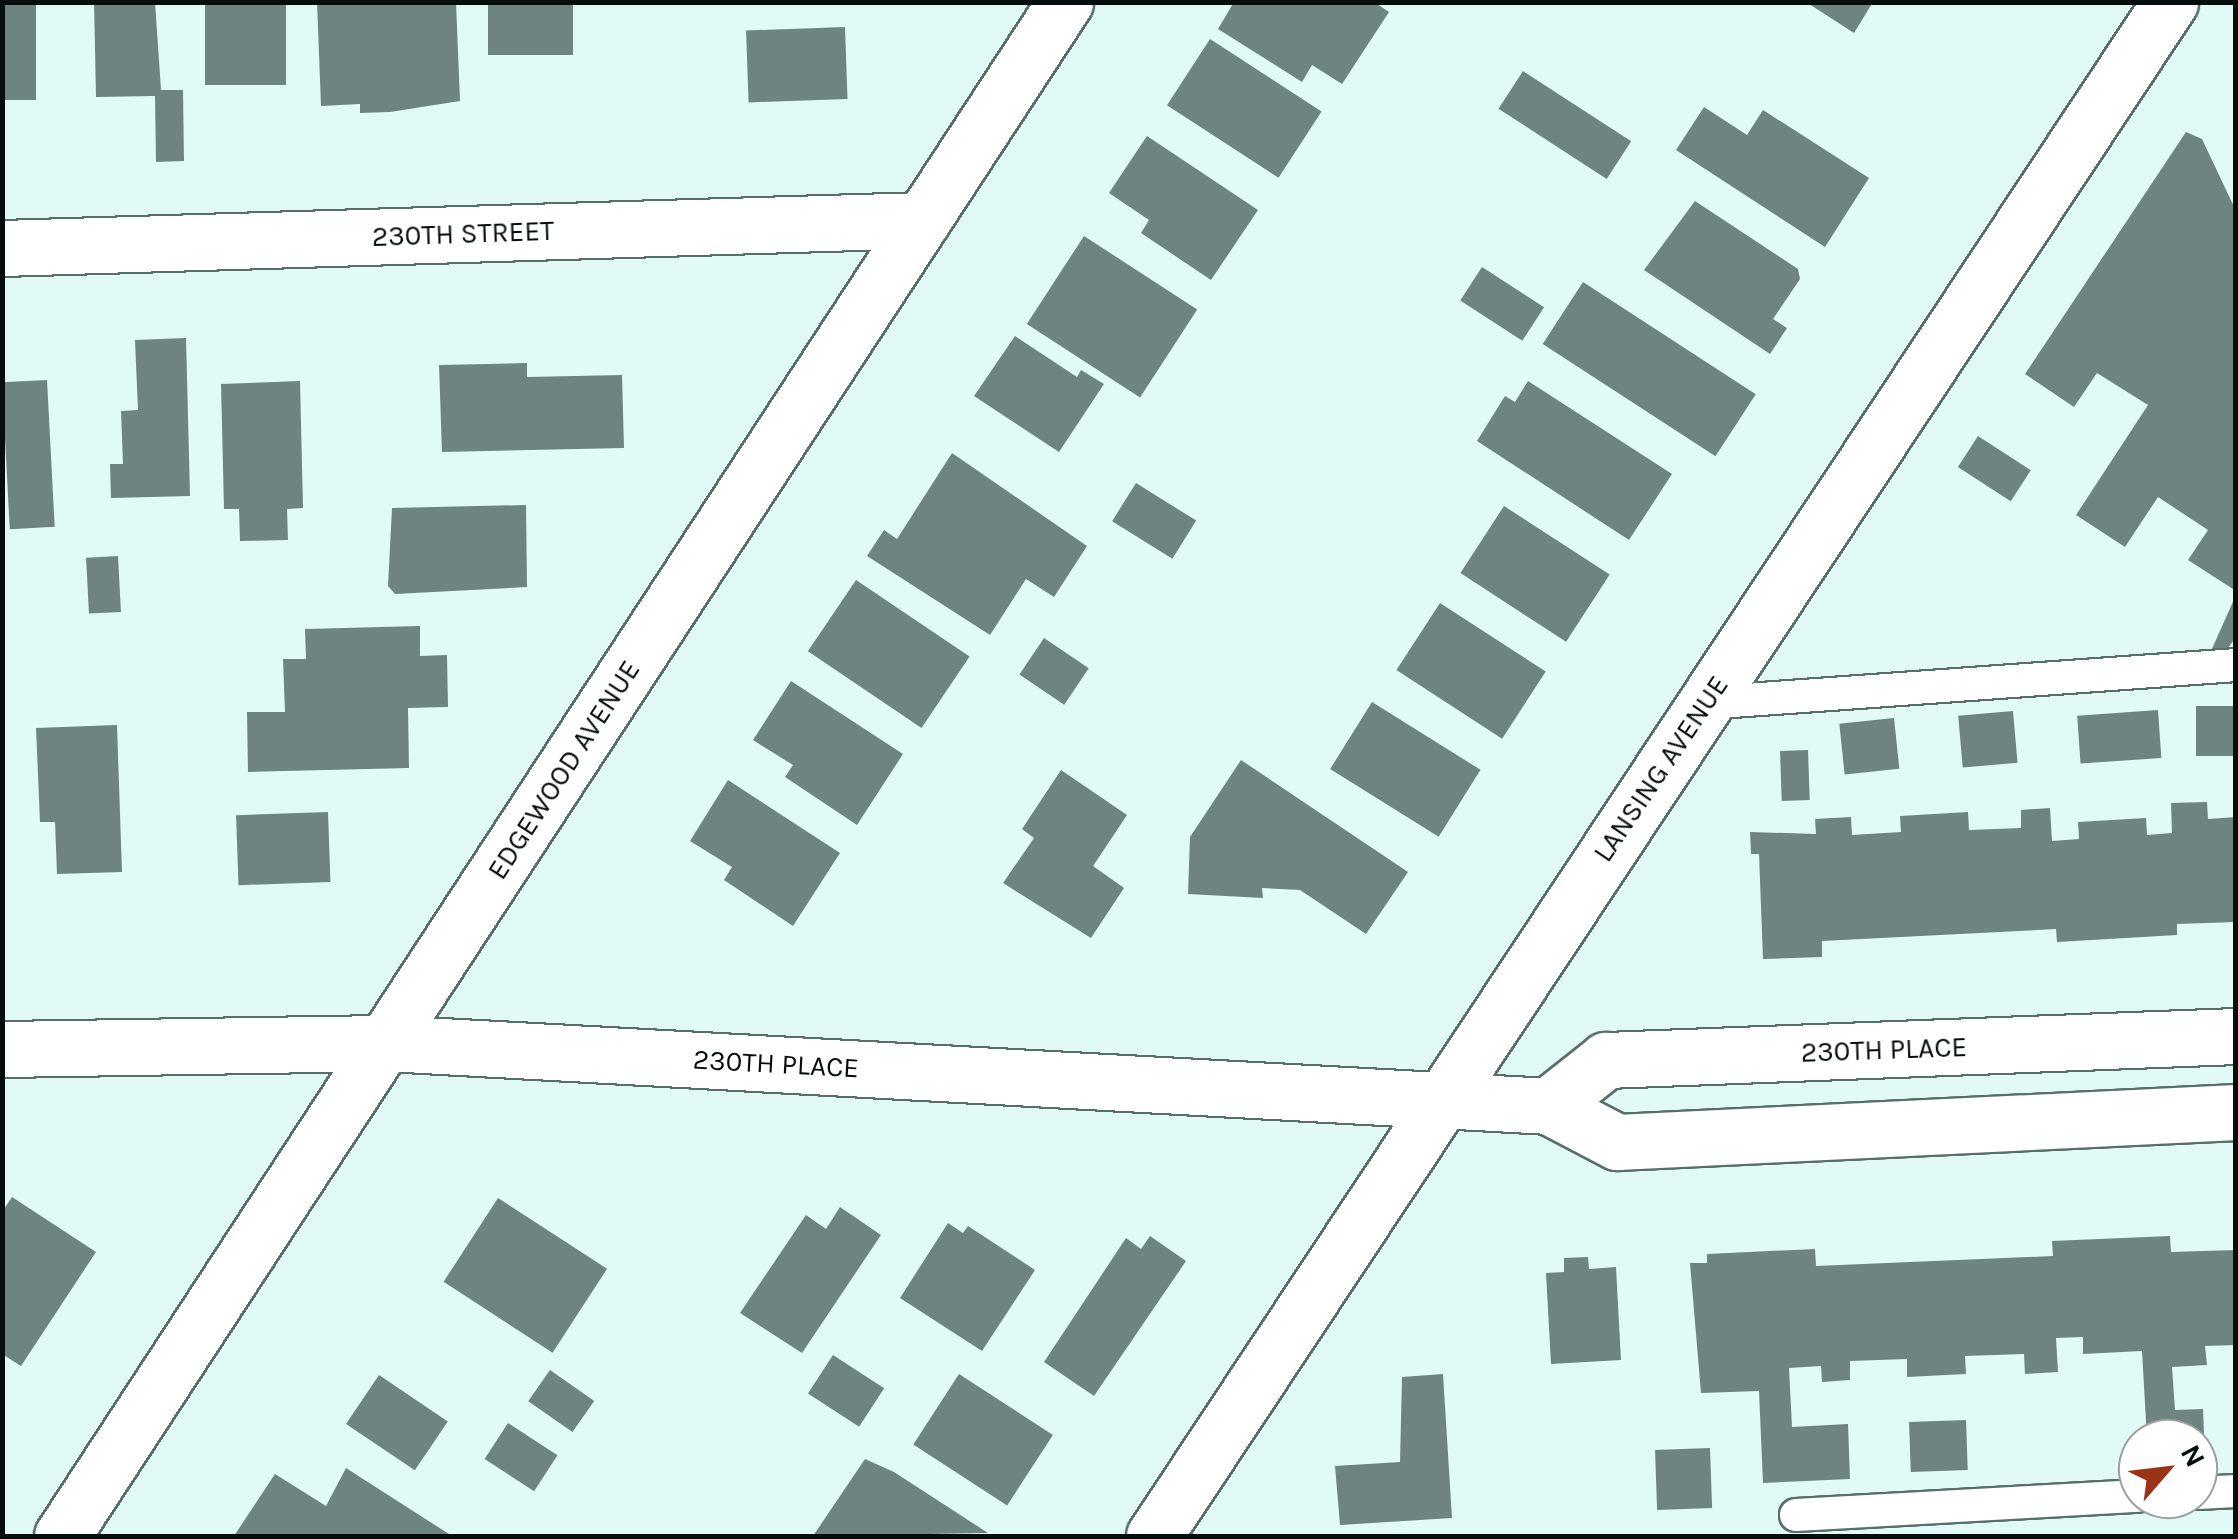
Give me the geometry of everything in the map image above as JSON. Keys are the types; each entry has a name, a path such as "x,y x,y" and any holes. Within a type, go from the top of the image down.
{"street":[{"name":"EDGEWOOD AVENUE","path":"62,1536 1066,2"},
{"name":"LANSING AVENUE","path":"1154,1536 2170,2"},
{"name":"230TH STREET","path":"2,248 923,220"},
{"name":"230TH PLACE","path":"1548,1106 1606,1060 2236,1036"},
{"path":"2119,1042 2126,1115"},
{"name":"230TH PLACE","path":"2,1049 386,1043 1548,1106 1618,1142 2236,1112"}],"lane":[{"path":"1705,703 2236,665"},
{"path":"1796,1515 2118,1497"}],"building":[{"path":"94,2 155,2 161,90 183,90 184,161 156,162 155,96 96,97"},
{"path":"205,2 286,2 286,85 205,85"},
{"path":"317,2 456,2 460,101 390,112 360,113 360,104 321,106"},
{"path":"488,2 573,2 573,55 488,55"},
{"path":"1234,2 1374,2 1389,12 1342,84 1312,65 1302,82 1218,29"},
{"path":"1806,2 1873,2 1854,33"},
{"path":"2,3 36,3 36,100 2,100"},
{"path":"845,27 848,99 749,102 746,30"},
{"path":"1210,39 1322,111 1279,178 1167,105"},
{"path":"1523,71 1631,141 1607,179 1498,109"},
{"path":"1704,107 1747,135 1763,110 1869,178 1825,247 1676,150"},
{"path":"2186,132 2202,139 2236,211 2236,591 2188,560 2208,530 2158,497 2125,547 2076,515 2148,405 2097,373 2074,407 2025,374"},
{"path":"1147,136 1258,210 1211,280 1141,233 1149,220 1109,193"},
{"path":"1695,201 1798,269 1800,279 1773,319 1787,328 1770,354 1644,270"},
{"path":"1084,236 1197,310 1140,398 1027,324"},
{"path":"1482,267 1544,307 1522,341 1460,301"},
{"path":"1583,282 1756,394 1715,456 1543,344"},
{"path":"1015,336 1077,377 1081,370 1104,384 1059,452 974,396"},
{"path":"186,338 190,496 111,498 110,464 123,464 121,411 138,410 135,340"},
{"path":"527,363 527,377 622,375 624,448 442,452 439,365"},
{"path":"47,380 55,527 10,529 2,382"},
{"path":"300,381 303,508 287,509 288,540 240,541 239,509 224,509 221,384"},
{"path":"1528,381 1672,474 1629,540 1477,441 1505,396 1515,402"},
{"path":"1978,436 2031,470 2011,501 1958,467"},
{"path":"952,453 1087,546 1054,597 1026,579 990,635 867,556 884,530 897,539"},
{"path":"1136,483 1196,521 1172,559 1112,521"},
{"path":"526,505 527,587 395,594 388,586 392,508"},
{"path":"1504,506 1610,575 1566,642 1460,573"},
{"path":"118,556 121,612 89,614 86,558"},
{"path":"856,580 970,657 921,728 808,651"},
{"path":"2236,595 2236,637 2225,652 2211,651"},
{"path":"1440,603 1546,672 1502,739 1396,670"},
{"path":"420,626 420,656 447,655 448,707 408,708 409,768 248,772 247,712 285,712 283,659 306,659 305,629"},
{"path":"1044,638 1089,668 1064,705 1019,674"},
{"path":"791,681 903,754 857,825 785,777 793,765 753,740"},
{"path":"1372,702 1481,770 1439,837 1330,769"},
{"path":"2196,706 2236,706 2236,756 2196,756"},
{"path":"2158,710 2161,758 2081,764 2077,716"},
{"path":"2013,711 2018,763 1963,768 1958,716"},
{"path":"1894,718 1899,769 1845,774 1839,724"},
{"path":"117,725 122,872 57,874 55,822 40,822 36,728"},
{"path":"1808,750 1810,800 1782,801 1780,751"},
{"path":"1241,760 1408,872 1366,934 1300,890 1262,888 1263,898 1188,894 1190,837"},
{"path":"1061,770 1127,815 1093,866 1124,888 1091,938 1003,883 1034,838 1022,829"},
{"path":"728,780 840,853 793,926 724,880 732,867 690,841"},
{"path":"2207,802 2208,819 2236,817 2236,922 2177,924 2177,935 2057,942 2056,929 1822,941 1822,957 1763,959 1759,854 1751,854 1750,832 1816,834 1815,819 1851,817 1852,835 1901,832 1900,816 1968,812 1969,830 2021,828 2021,810 2050,808 2052,841 2079,839 2078,822 2146,818 2147,835 2172,833 2171,803"},
{"path":"328,812 330,882 238,885 236,815"},
{"path":"12,1197 96,1252 21,1366 2,1354 2,1212"},
{"path":"498,1198 607,1269 553,1353 444,1282"},
{"path":"840,1207 881,1235 802,1353 740,1313 806,1215 826,1229"},
{"path":"948,1223 963,1233 968,1226 1035,1270 982,1351 900,1298"},
{"path":"1150,1236 1186,1261 1094,1396 1044,1362 1126,1238 1141,1249"},
{"path":"2170,1236 2171,1252 2236,1250 2236,1345 2205,1346 2207,1365 2172,1367 2175,1410 2203,1409 2203,1419 2146,1419 2142,1351 2083,1354 2083,1337 2056,1338 2058,1372 2025,1374 2024,1354 1965,1356 1966,1374 1907,1377 1907,1359 1850,1361 1850,1380 1822,1382 1821,1366 1789,1368 1792,1427 1848,1424 1850,1479 1763,1483 1759,1391 1701,1393 1690,1263 1707,1263 1707,1254 1815,1249 1816,1266 2053,1256 2052,1241"},
{"path":"1588,1257 1589,1269 1616,1267 1621,1360 1551,1364 1546,1273 1564,1272 1564,1258"},
{"path":"833,1355 884,1388 859,1427 808,1394"},
{"path":"550,1370 594,1401 572,1432 528,1401"},
{"path":"959,1374 1053,1435 1007,1505 913,1444"},
{"path":"1443,1374 1452,1518 1340,1525 1335,1466 1400,1462 1402,1377"},
{"path":"379,1375 448,1421 415,1470 346,1424"},
{"path":"1966,1420 1968,1470 1911,1472 1909,1422"},
{"path":"508,1423 557,1455 534,1491 485,1459"},
{"path":"1710,1448 1712,1508 1657,1510 1655,1450"},
{"path":"865,1459 894,1472 988,1533 813,1536"},
{"path":"346,1468 452,1536 234,1536 275,1474 326,1506"}]}
